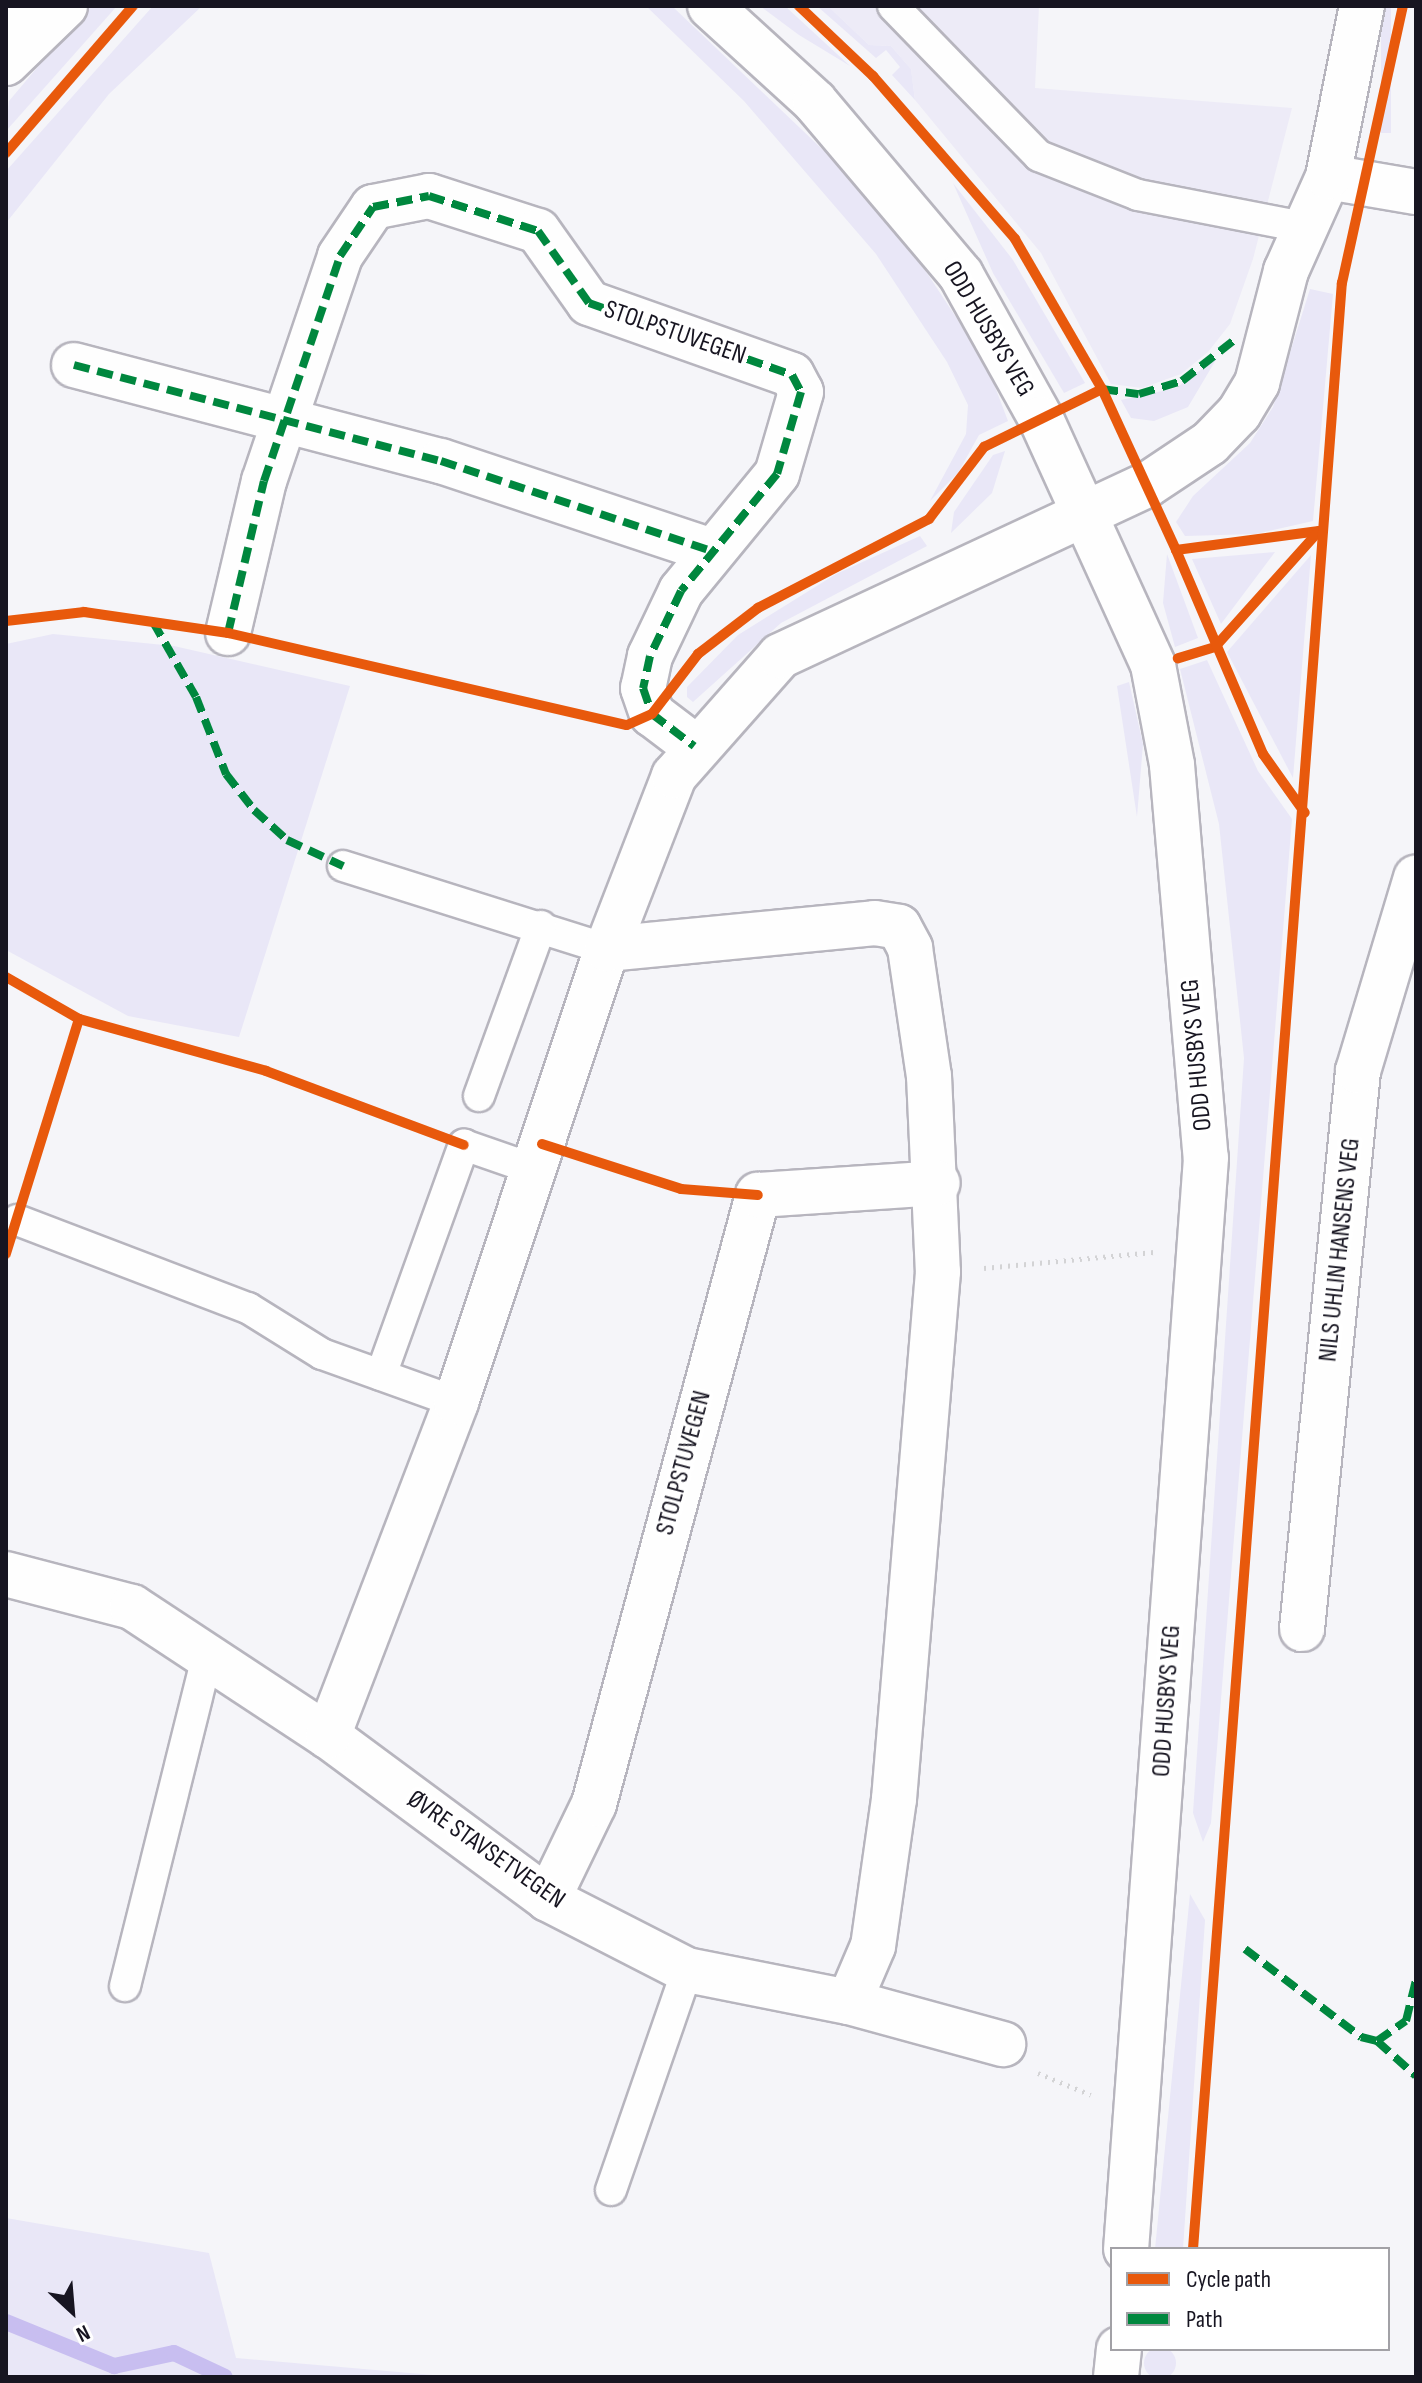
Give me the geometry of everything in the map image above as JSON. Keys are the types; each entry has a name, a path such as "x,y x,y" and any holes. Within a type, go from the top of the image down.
{"street":[{"path":"6,21 15,6"},
{"path":"6,63 65,6"},
{"name":"ODD HUSBYS VEG","path":"710,6 815,102 961,275 1087,514 1153,665 1172,765 1206,1158 1126,2247"},
{"path":"328,1736 456,1402 607,949 674,776 694,746 780,656 824,630 1087,514 1210,443 1239,413 1257,383 1303,227 1328,177 1362,6"},
{"path":"1328,177 1416,192"},
{"name":"STOLPSTUVEGEN","path":"228,633 285,421 354,227 373,207 429,196 538,231 589,303 792,375 801,392 777,474 681,591 643,688 652,714 694,746"},
{"path":"74,365 441,461 712,551"},
{"name":"NILS UHLIN HANSENS VEG","path":"1302,1629 1358,1071 1416,878"},
{"path":"607,949 899,927 910,948 938,1183 938,1272 894,1799 873,1946 849,2002"},
{"name":"STOLPSTUVEGEN","path":"548,1899 594,1804 758,1195 938,1183"},
{"name":"ØVRE STAVSETVEGEN","path":"6,1574 132,1607 328,1736 548,1899 687,1970 849,2002 1003,2044"},
{"path":"1116,2377 1119,2351"}],"lane":[{"path":"893,6 1039,156 1138,195 1303,227"},
{"path":"343,866 607,949"},
{"path":"479,1096 541,926"},
{"path":"381,1375 464,1145 533,1169"},
{"path":"17,1220 248,1308 322,1354 456,1402"},
{"path":"125,1986 207,1656"},
{"path":"611,2190 687,1970"}],"path":[{"path":"938,1272 1167,1250"},
{"path":"1003,2044 1027,2069 1100,2099"}],"shaded area":[{"path":"89,6 117,6 6,131 9,101"},
{"path":"153,6 202,6 109,94 6,223 6,171"},
{"path":"646,6 673,7 844,170 927,273 986,363 1008,421 979,435 958,473 930,501 966,434 968,405 947,362 876,254 744,101"},
{"path":"760,6 785,6 850,66 799,35"},
{"path":"817,6 828,6 869,45 891,46 911,69 915,100 892,75 900,67 886,50 876,58"},
{"path":"828,6 1039,6 1035,88 1292,108 1253,259 1230,324 1208,352 1181,374 1142,388 1111,384 1041,253 915,100 911,69 891,46 869,45"},
{"path":"1381,6 1391,6 1391,133 1381,133"},
{"path":"953,183 1013,260 1085,383 1064,393 993,273"},
{"path":"1310,289 1333,294 1313,521 1256,534 1185,536 1176,522 1193,496 1250,443 1273,407"},
{"path":"1217,358 1188,407 1154,421 1131,418 1121,400 1176,388"},
{"path":"1005,451 992,493 951,533 954,512 993,455"},
{"path":"920,536 927,546 781,623 693,702 687,697 687,687 738,635 836,574"},
{"path":"1275,552 1221,624 1192,559"},
{"path":"1167,554 1198,638 1175,647 1163,603"},
{"path":"1311,555 1293,778 1227,652"},
{"path":"53,634 174,646 350,686 239,1037 128,1016 6,950 6,644"},
{"path":"1207,660 1258,771 1292,819 1211,1823 1203,1842 1193,1813 1244,1058 1219,824 1180,669"},
{"path":"1129,682 1143,744 1137,817 1117,686"},
{"path":"1190,1894 1205,1920 1183,2247 1155,2247"},
{"path":"6,2218 209,2253 236,2358 456,2377 6,2377"},
{"path":"1150,2351 1170,2351 1175,2357 1175,2369 1166,2378 1154,2378 1145,2369 1145,2357"}],"waterway":[{"path":"6,2322 114,2366 174,2353 225,2377"}],"marked path":[{"path":"228,633 264,481 340,256 373,207 429,196 538,231 589,303 792,375 801,392 777,474 681,591 650,656 643,688 652,714 694,746"},
{"path":"1102,389 1139,394 1182,381 1233,341"},
{"path":"74,365 441,461 712,551"},
{"path":"153,622 196,697 226,774 254,810 287,840 343,866"},
{"path":"1245,1949 1361,2037 1377,2041 1406,2021 1416,1980"},
{"path":"1377,2041 1416,2076"}],"cycle path":[{"path":"6,153 133,6"},
{"path":"799,6 873,76 1015,239 1102,389 1176,550 1319,531 1215,647 1178,658"},
{"path":"1193,2247 1342,283 1403,6"},
{"path":"6,621 84,612 228,633 627,725 652,714 698,654 758,608 929,519 984,447 1102,389"},
{"path":"1176,550 1263,754 1305,813"},
{"path":"6,977 79,1019 6,1254"},
{"path":"79,1019 266,1071 464,1145"},
{"path":"542,1144 681,1189 758,1195"}]}
